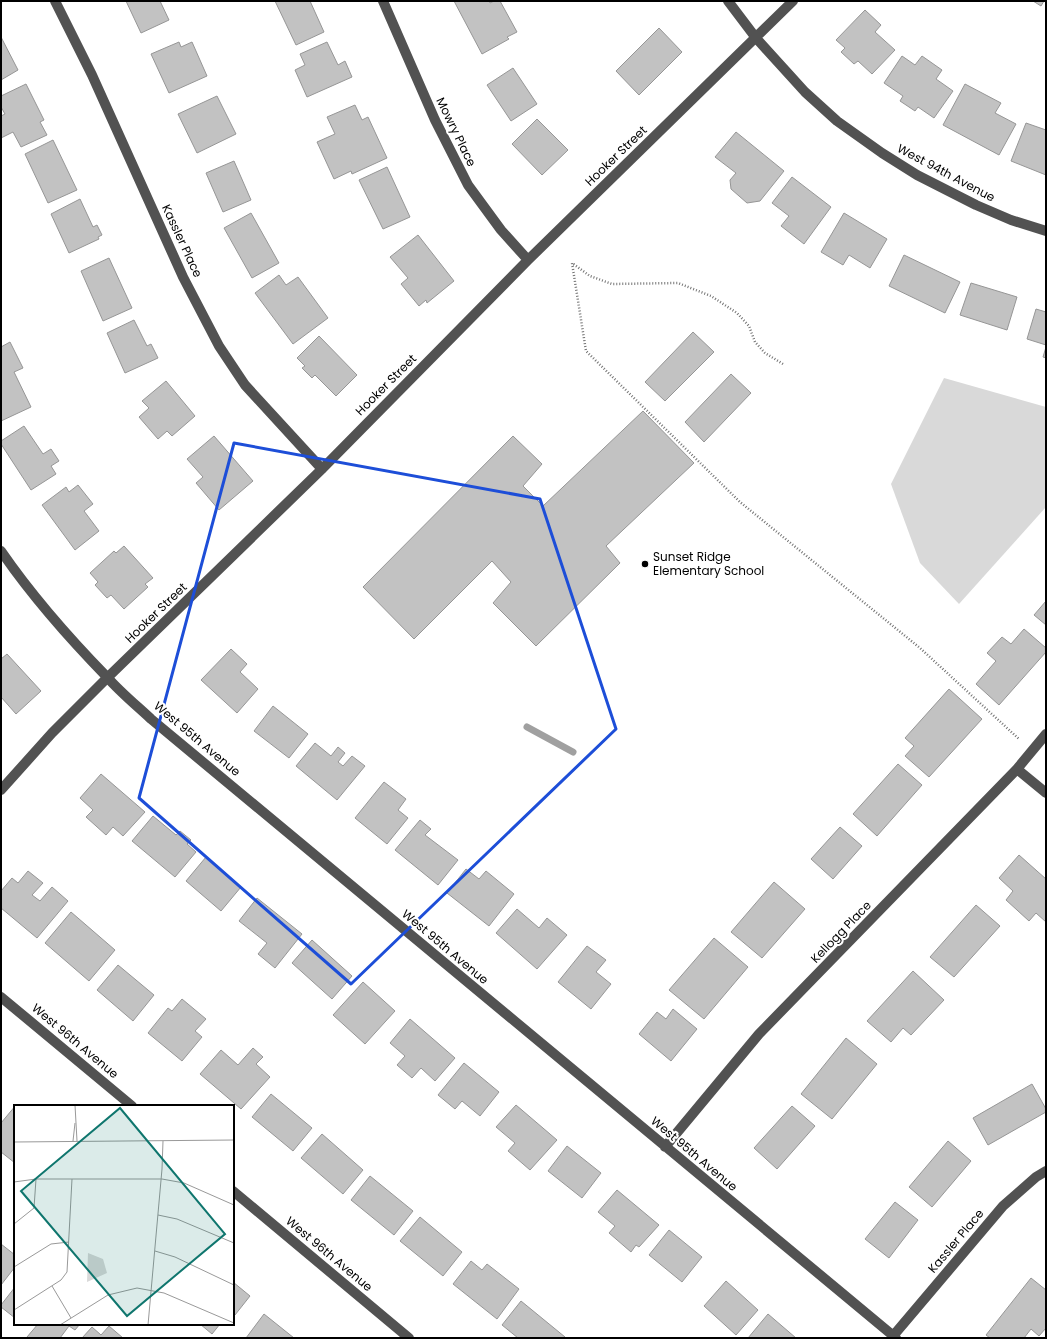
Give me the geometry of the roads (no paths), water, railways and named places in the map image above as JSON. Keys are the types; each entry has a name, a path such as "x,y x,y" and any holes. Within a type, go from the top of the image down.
{"street":[{"name":"Kassler Place","path":"55,1 92,75 183,277 220,346 245,386 322,469"},
{"name":"Mowry Place","path":"383,1 435,120 468,185 501,230 528,260"},
{"name":"West 94th Avenue","path":"728,1 756,38 837,121 882,153 917,175 976,205 1011,220 1046,231"},
{"name":"Hooker Street","path":"1,790 52,733 107,678 322,469 528,260 793,1"},
{"name":"West 95th Avenue","path":"1,551 18,576 107,678 151,719 895,1337"},
{"path":"1046,734 1017,769 1046,793"},
{"name":"Kellogg Place","path":"665,1147 759,1034 1017,769"},
{"name":"West 96th Avenue","path":"1,997 131,1105"},
{"name":"Kassler Place","path":"895,1337 1003,1206 1036,1177 1046,1171"},
{"name":"West 96th Avenue","path":"234,1192 409,1338"}],"waterway":[{"path":"527,727 573,752"}],"place":[{"name":"Sunset Ridge Elementary School","path":"645,564"}]}
